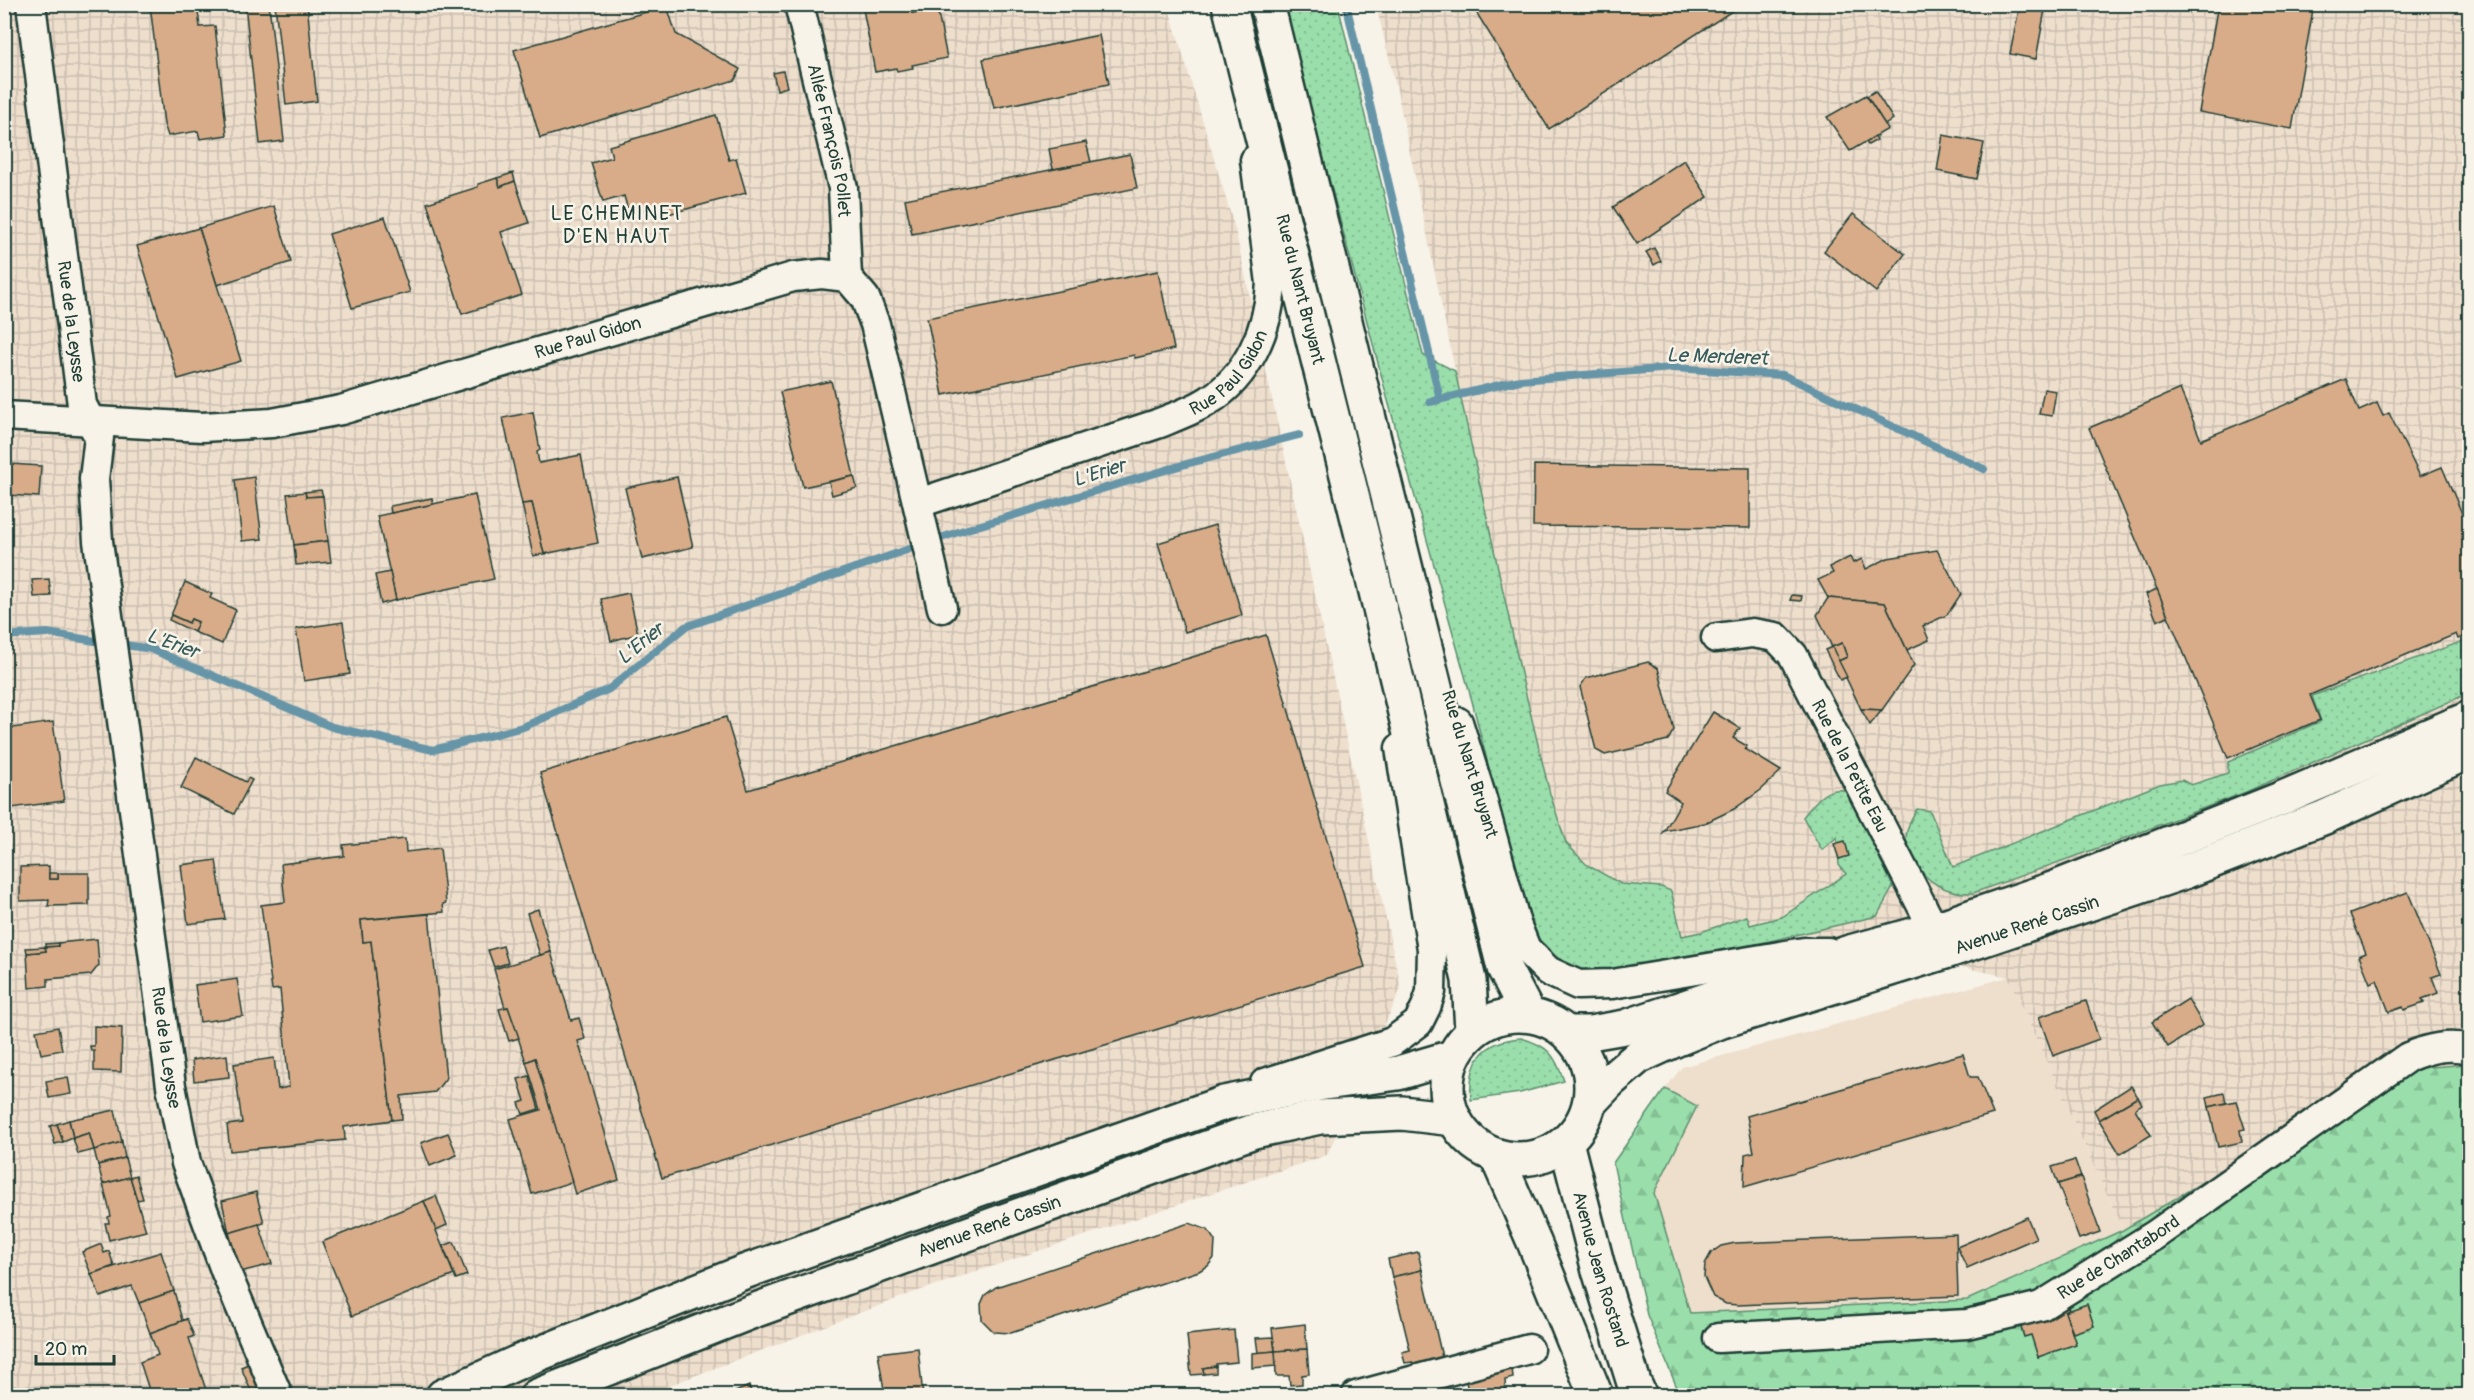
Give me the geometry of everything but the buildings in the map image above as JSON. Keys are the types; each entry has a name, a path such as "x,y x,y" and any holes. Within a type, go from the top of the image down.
{"main road":[{"name":"Rue du Nant Bruyant","path":"1229,4 1372,575 1469,980 1472,1030"},
{"name":"Rue du Nant Bruyant","path":"1267,4 1504,968 1528,1014"},
{"name":"Avenue René Cassin","path":"1590,1102 1610,1081 1638,1058 1675,1040 1940,941 2087,875 2283,798 2469,718"},
{"name":"Avenue René Cassin","path":"1568,1033 1590,1033 1625,1027 1850,952 1940,941 2228,856 2325,817 2469,752"},
{"path":"1528,1014 1550,1020 1568,1033 1584,1053 1591,1077 1590,1102 1582,1124 1566,1142 1545,1155 1521,1160 1497,1157 1471,1142 1454,1119 1446,1089 1452,1057 1472,1030 1498,1016 1528,1014"},
{"path":"442,1395 744,1272 1224,1103 1318,1084 1398,1073 1452,1057"},
{"name":"Avenue René Cassin","path":"537,1395 756,1310 1254,1131 1320,1117 1401,1113 1454,1119"},
{"name":"Avenue Jean Rostand","path":"1566,1142 1598,1268 1634,1383 1640,1395"},
{"path":"1497,1157 1596,1395"}],"street":[{"name":"Rue de la Leysse","path":"31,4 82,405 99,437 94,479 98,540 171,1086 186,1163 225,1270 278,1395"},
{"name":"Allée François Pollet","path":"799,4 843,188 847,277"},
{"name":"Rue Paul Gidon","path":"919,503 1190,411 1223,390 1236,376 1263,332 1268,316 1271,283 1241,47"},
{"name":"Rue Paul Gidon","path":"4,416 202,427 272,423 341,410 793,277 822,274 847,277"},
{"path":"847,277 865,298 876,324 939,595"},
{"name":"Rue du Nant Bruyant","path":"1385,485 1482,799 1516,924 1526,949 1548,971 1578,985 1612,984"},
{"name":"Rue du Nant Bruyant","path":"1224,1103 1267,1082 1392,1042 1418,1023 1431,992 1432,949 1372,575"},
{"name":"Rue de la Petite Eau","path":"1716,638 1752,633 1776,637 1793,655 1940,941"},
{"name":"Avenue René Cassin","path":"1612,984 1804,952 1850,952"},
{"name":"Rue de Chantabord","path":"1718,1338 1967,1324 2041,1306 2155,1235 2408,1057 2427,1048 2453,1045 2469,1048"},
{"path":"1356,1395 1529,1349"}],"shaded area":[{"path":"5,5 1168,5 1235,229 1401,988 1327,1155 915,1292 644,1395 5,1396"},
{"path":"1376,5 2469,5 2469,1064 2419,1068 2246,1156 2123,1230 2008,977 1811,934 1651,949 1593,885 1555,827 1493,553 1398,95"},
{"path":"2008,977 2123,1230 1967,1300 1690,1313 1654,1193 1697,1106 1665,1089 1682,1067"}],"green space":[{"path":"1283,5 1338,5 1423,355 1455,371 1522,678 1550,794 1566,843 1587,865 1621,884 1661,887 1671,891 1682,936 1747,916 1750,925 1782,917 1846,874 1839,865 1837,837 1822,850 1803,817 1823,795 1841,790 1849,792 1893,887 1877,916 1668,965 1598,976 1575,971 1552,958 1539,943 1511,855 1472,701 1387,397"},
{"path":"2469,639 2469,693 2246,792 2120,840 1973,893 1945,889 1929,880 1907,849 1907,832 1917,809 1930,811 1953,867 2160,784 2182,780 2191,785 2228,773 2228,762 2321,721 2312,696"},
{"path":"1521,1038 1538,1044 1550,1053 1564,1081 1520,1093 1471,1100 1472,1075 1480,1056 1496,1044"},
{"path":"2469,1064 2469,1395 1680,1395 1647,1315 1613,1163 1665,1089 1697,1106 1654,1193 1690,1313 1967,1300 2123,1230 2246,1156 2419,1068"}],"waterway":[{"path":"1346,4 1440,399"},
{"name":"Le Merderet","path":"1430,402 1520,380 1673,368 1783,375 1984,469"},
{"name":"L'Erier","path":"119,644 151,649 332,727 433,750 523,727 609,689 685,627 964,530 1186,464 1299,435"},
{"name":"L'Erier","path":"4,636 47,633 107,643"}],"district":[{"name":"LE CHEMINET D'EN HAUT","path":"617,224"}]}
